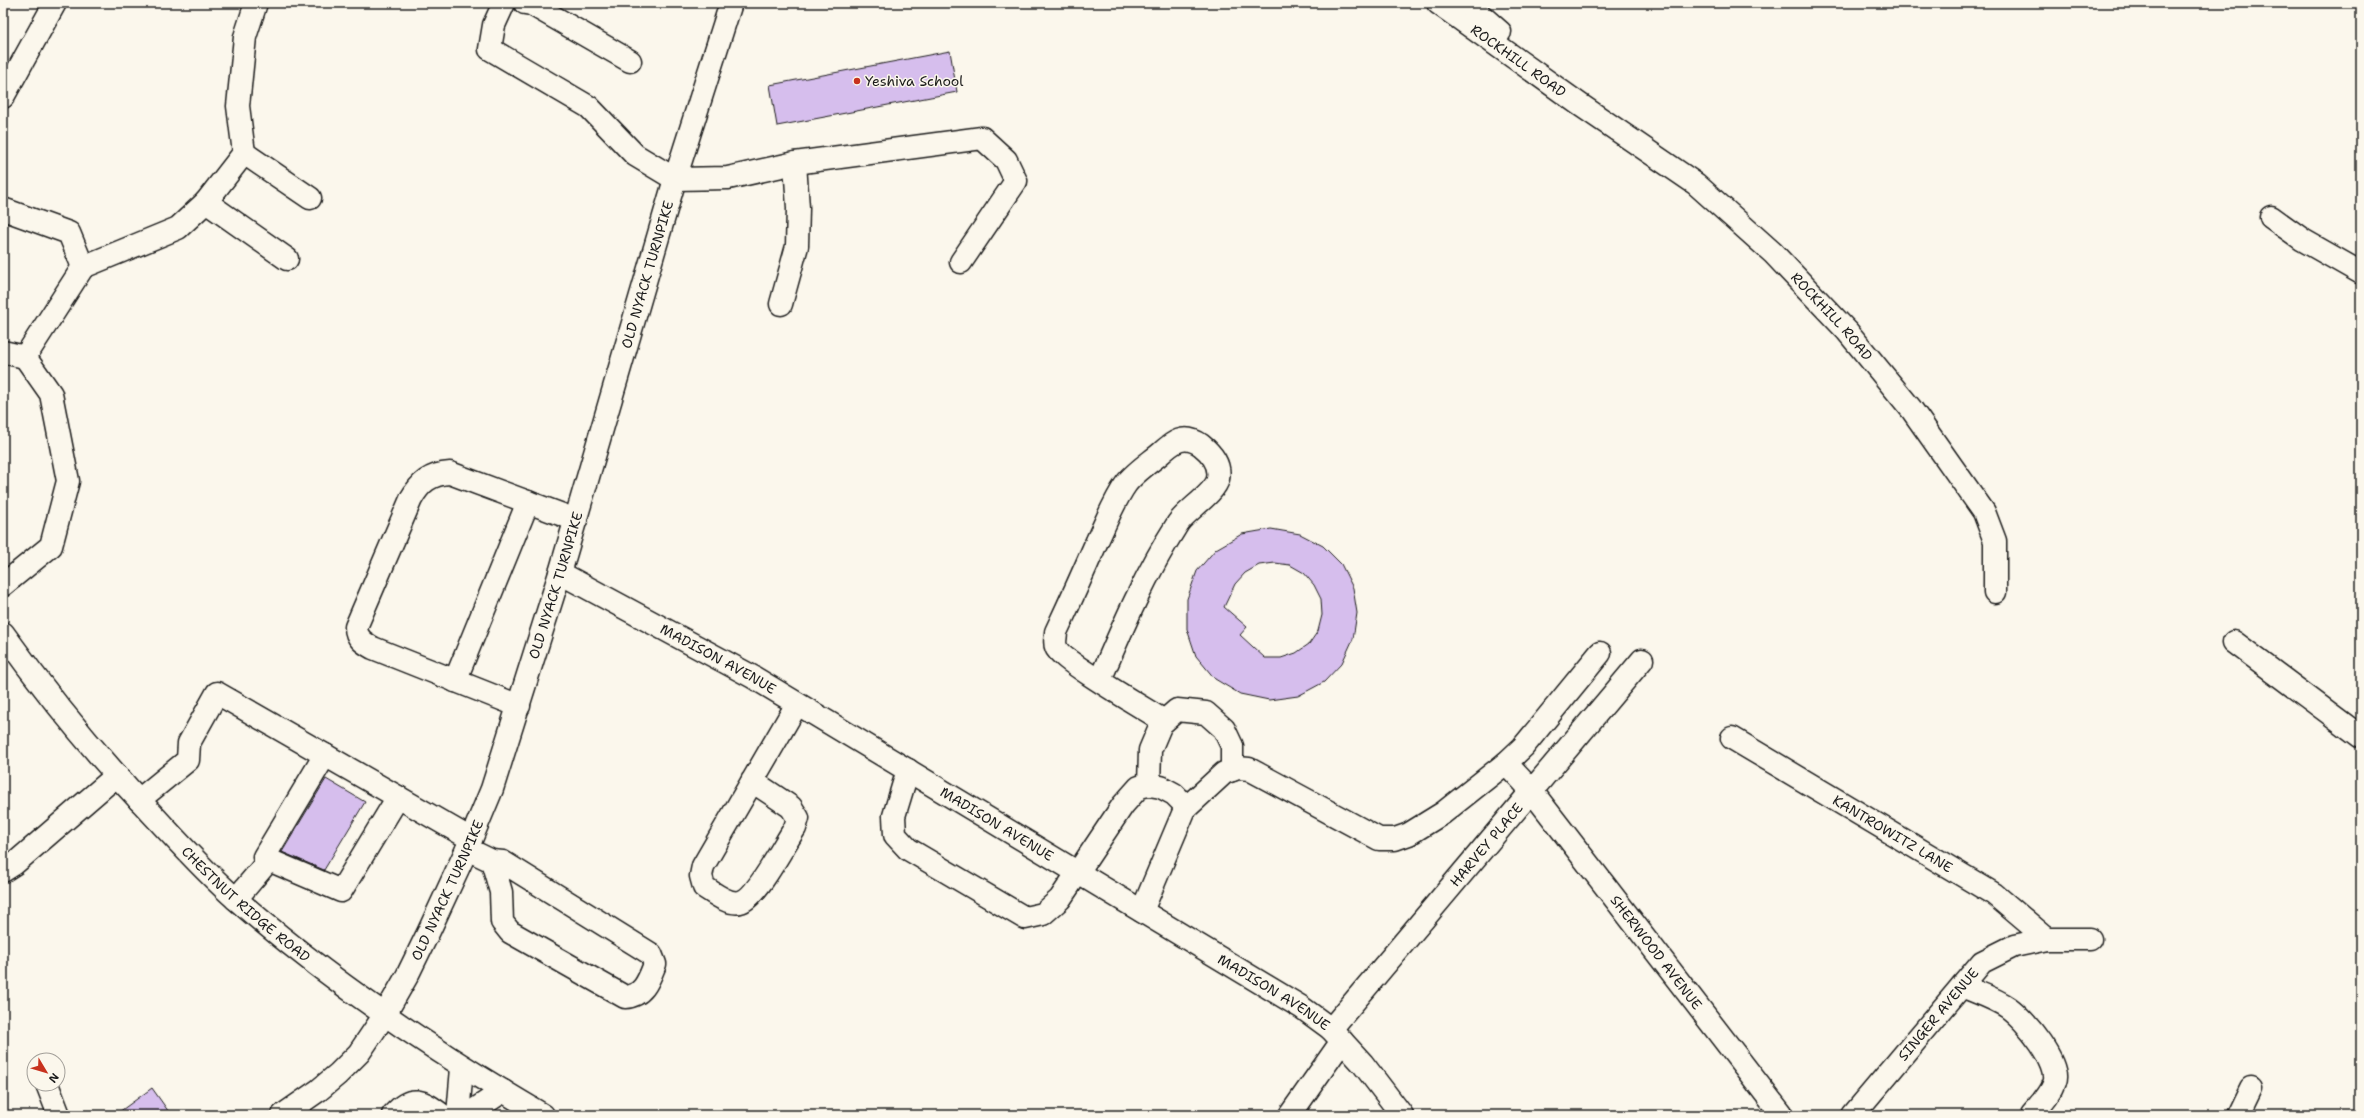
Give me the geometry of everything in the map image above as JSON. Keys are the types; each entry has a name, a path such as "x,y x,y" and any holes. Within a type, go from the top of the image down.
{"street":[{"path":"3,97 55,3"},
{"path":"25,357 83,266 178,228 206,202 244,153 238,106 245,36 256,3"},
{"path":"504,3 494,25 490,49 589,107 635,155 675,179 728,178 795,162 982,138 1006,160 1016,181 961,262"},
{"path":"525,3 531,4 630,61"},
{"name":"OLD NYACK TURNPIKE","path":"284,1115 319,1090 338,1074 359,1053 384,1016 407,976 469,844 492,788 560,573 675,179 731,3"},
{"name":"ROCKHILL ROAD","path":"1438,3 1579,104 1696,184 1773,253 1847,330 1912,410 1984,512 1995,541 1995,592"},
{"name":"ROCKHILL ROAD","path":"1467,3 1579,104"},
{"path":"244,153 310,198"},
{"path":"781,304 797,246 798,208 795,162"},
{"path":"206,202 287,259"},
{"path":"3,209 70,233 83,266"},
{"path":"2271,217 2303,240 2361,273"},
{"path":"3,352 25,357 51,394 68,481 51,546 3,585"},
{"path":"1100,680 1136,597 1162,549 1180,521 1212,490 1218,480 1218,470 1215,460 1206,449 1194,440 1187,438 1175,441 1126,483 1114,504 1056,632 1055,647 1062,656 1100,680 1164,720"},
{"path":"519,706 373,648 360,638 356,632 356,627 411,499 418,487 427,479 439,474 450,473 576,520"},
{"path":"454,680 528,502"},
{"name":"MADISON AVENUE","path":"560,573 753,678 1301,1007 1336,1035 1363,1064 1402,1115"},
{"name":"CHESTNUT RIDGE ROAD","path":"5,641 116,776 236,899 340,983 384,1016 462,1068 543,1115"},
{"path":"2234,642 2361,737"},
{"path":"1142,911 1185,809 1206,788 1232,770 1238,768 1249,769 1379,839 1395,839 1409,834 1443,813 1506,763 1523,747 1600,653"},
{"name":"HARVEY PLACE","path":"1290,1115 1336,1035 1531,790 1642,660"},
{"path":"139,800 188,760 189,743 218,693 398,797 492,860 503,862 525,874 651,954 655,964 646,985 634,996 625,997 510,932 502,922 500,892 492,860"},
{"path":"752,781 791,807 798,818 795,828 752,894 741,902 730,902 704,887 702,871 752,781 797,704"},
{"path":"908,770 894,816 896,835 908,849 1025,918 1042,914 1060,899 1123,806 1144,786 1150,750 1164,720 1178,710 1206,713 1224,729 1232,746 1232,770"},
{"name":"KANTROWITZ LANE","path":"1732,738 1994,894 2047,939"},
{"path":"325,755 264,857 269,860 341,891 398,797"},
{"name":"SHERWOOD AVENUE","path":"1506,763 1531,790 1782,1115"},
{"path":"3,870 14,864 116,776"},
{"path":"1144,786 1161,787 1174,794 1182,802 1185,809"},
{"path":"236,899 269,860"},
{"path":"500,892 525,874"},
{"name":"SINGER AVENUE","path":"1853,1115 1982,962 2014,946 2047,939 2090,939"},
{"path":"1962,986 1992,998 2009,1008 2038,1040 2050,1058 2055,1070 2055,1082 2031,1115"},
{"path":"458,1115 462,1068"},
{"path":"2238,1115 2251,1088"},
{"path":"467,1115 502,1091"},
{"path":"50,1092 59,1115"},
{"path":"393,1115 404,1103 413,1101 427,1105 442,1115"}],"building":[{"path":"950,51 957,92 777,126 770,85"},
{"path":"1271,529 1300,534 1323,546 1341,564 1353,588 1357,613 1353,639 1342,663 1324,682 1298,696 1269,700 1240,694 1215,679 1196,656 1187,629 1187,599 1197,571 1216,549 1242,534","holes":["1275,563 1290,565 1304,573 1314,585 1321,599 1322,615 1318,631 1309,644 1296,653 1281,658 1265,658 1240,635 1247,627 1224,607 1235,584 1245,573 1259,565"]},
{"path":"326,779 365,802 324,870 282,852"},
{"path":"152,1088 171,1115 115,1115"}],"place":[{"name":"Yeshiva School","path":"857,81"}]}
